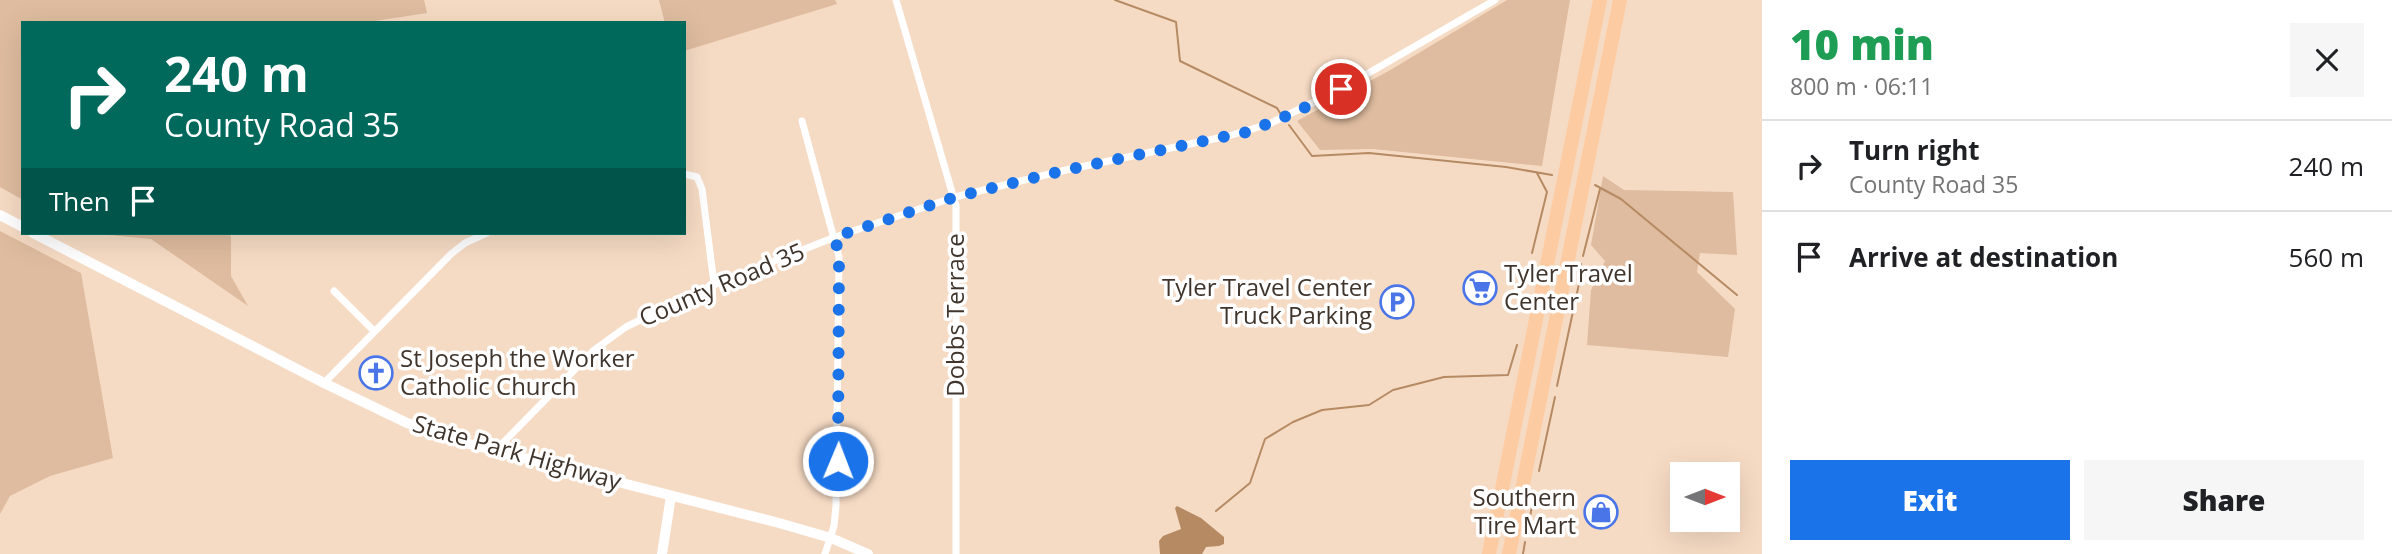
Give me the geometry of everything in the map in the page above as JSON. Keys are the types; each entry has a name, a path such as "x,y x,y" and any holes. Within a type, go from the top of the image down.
{"highway":[{"path":"1489,554 1600,0"},
{"path":"1509,554 1620,0"},
{"path":"1532,338 1551,342"},
{"path":"1504,480 1522,484"}],"main road":[{"path":"0,215 21,226"},
{"name":"State Park Highway","path":"37,235 324,383 415,426 465,443 779,523 831,538 868,554"},
{"path":"662,554 671,496"}],"street":[{"name":"Dobbs Terrace","path":"896,0 955,197 956,554"},
{"name":"County Road 35","path":"496,450 584,359 605,341 636,322 714,284 835,237 955,197 1066,170 1215,139 1269,124 1341,89 1495,0"},
{"path":"802,121 839,257 836,516 825,554"},
{"path":"686,174 697,177 702,189 714,284"},
{"path":"324,383 451,254 465,243 483,235"},
{"path":"334,292 374,331"}],"shaded area":[{"path":"0,0 424,0 427,13 375,21 21,21 21,199 0,187"},
{"path":"659,0 835,0 837,4 686,50 686,21 664,21"},
{"path":"1507,0 1570,0 1542,166 1373,149 1320,150 1297,121 1392,69"},
{"path":"1603,176 1624,190 1733,192 1737,255 1700,253 1697,272 1735,309 1728,357 1587,345 1591,290 1605,261 1591,245"},
{"path":"0,231 81,273 113,458 50,476 10,496 0,514"},
{"path":"109,235 230,235 231,276 248,306 151,239"},
{"path":"1177,506 1201,518 1224,537 1224,544 1206,547 1202,554 1160,554 1159,541 1163,536 1181,529 1175,508"}],"waterway":[{"path":"1115,0 1176,22 1180,61 1277,108 1280,113"},
{"path":"1289,125 1312,156 1369,153 1506,167 1552,175"},
{"path":"1532,253 1547,192 1537,173"},
{"path":"1595,185 1621,199 1737,295"},
{"path":"1583,256 1600,189"},
{"path":"1557,386 1581,264"},
{"path":"1216,511 1250,483 1265,439 1293,422 1322,410 1369,405 1393,390 1444,377 1508,375 1517,345"},
{"path":"1539,471 1555,397"},
{"path":"1527,533 1534,495"},
{"path":"1523,554 1525,542"}],"place":[{"name":"Tyler Travel Center","path":"1480,288"},
{"name":"Tyler Travel Center Truck Parking","path":"1397,302"},
{"name":"St Joseph the Worker Catholic Church","path":"376,373"},
{"name":"Southern Tire Mart","path":"1601,512"}],"route":[{"path":"838,461 839,257 835,237 955,197 1066,170 1247,132 1294,113 1341,89"}]}
